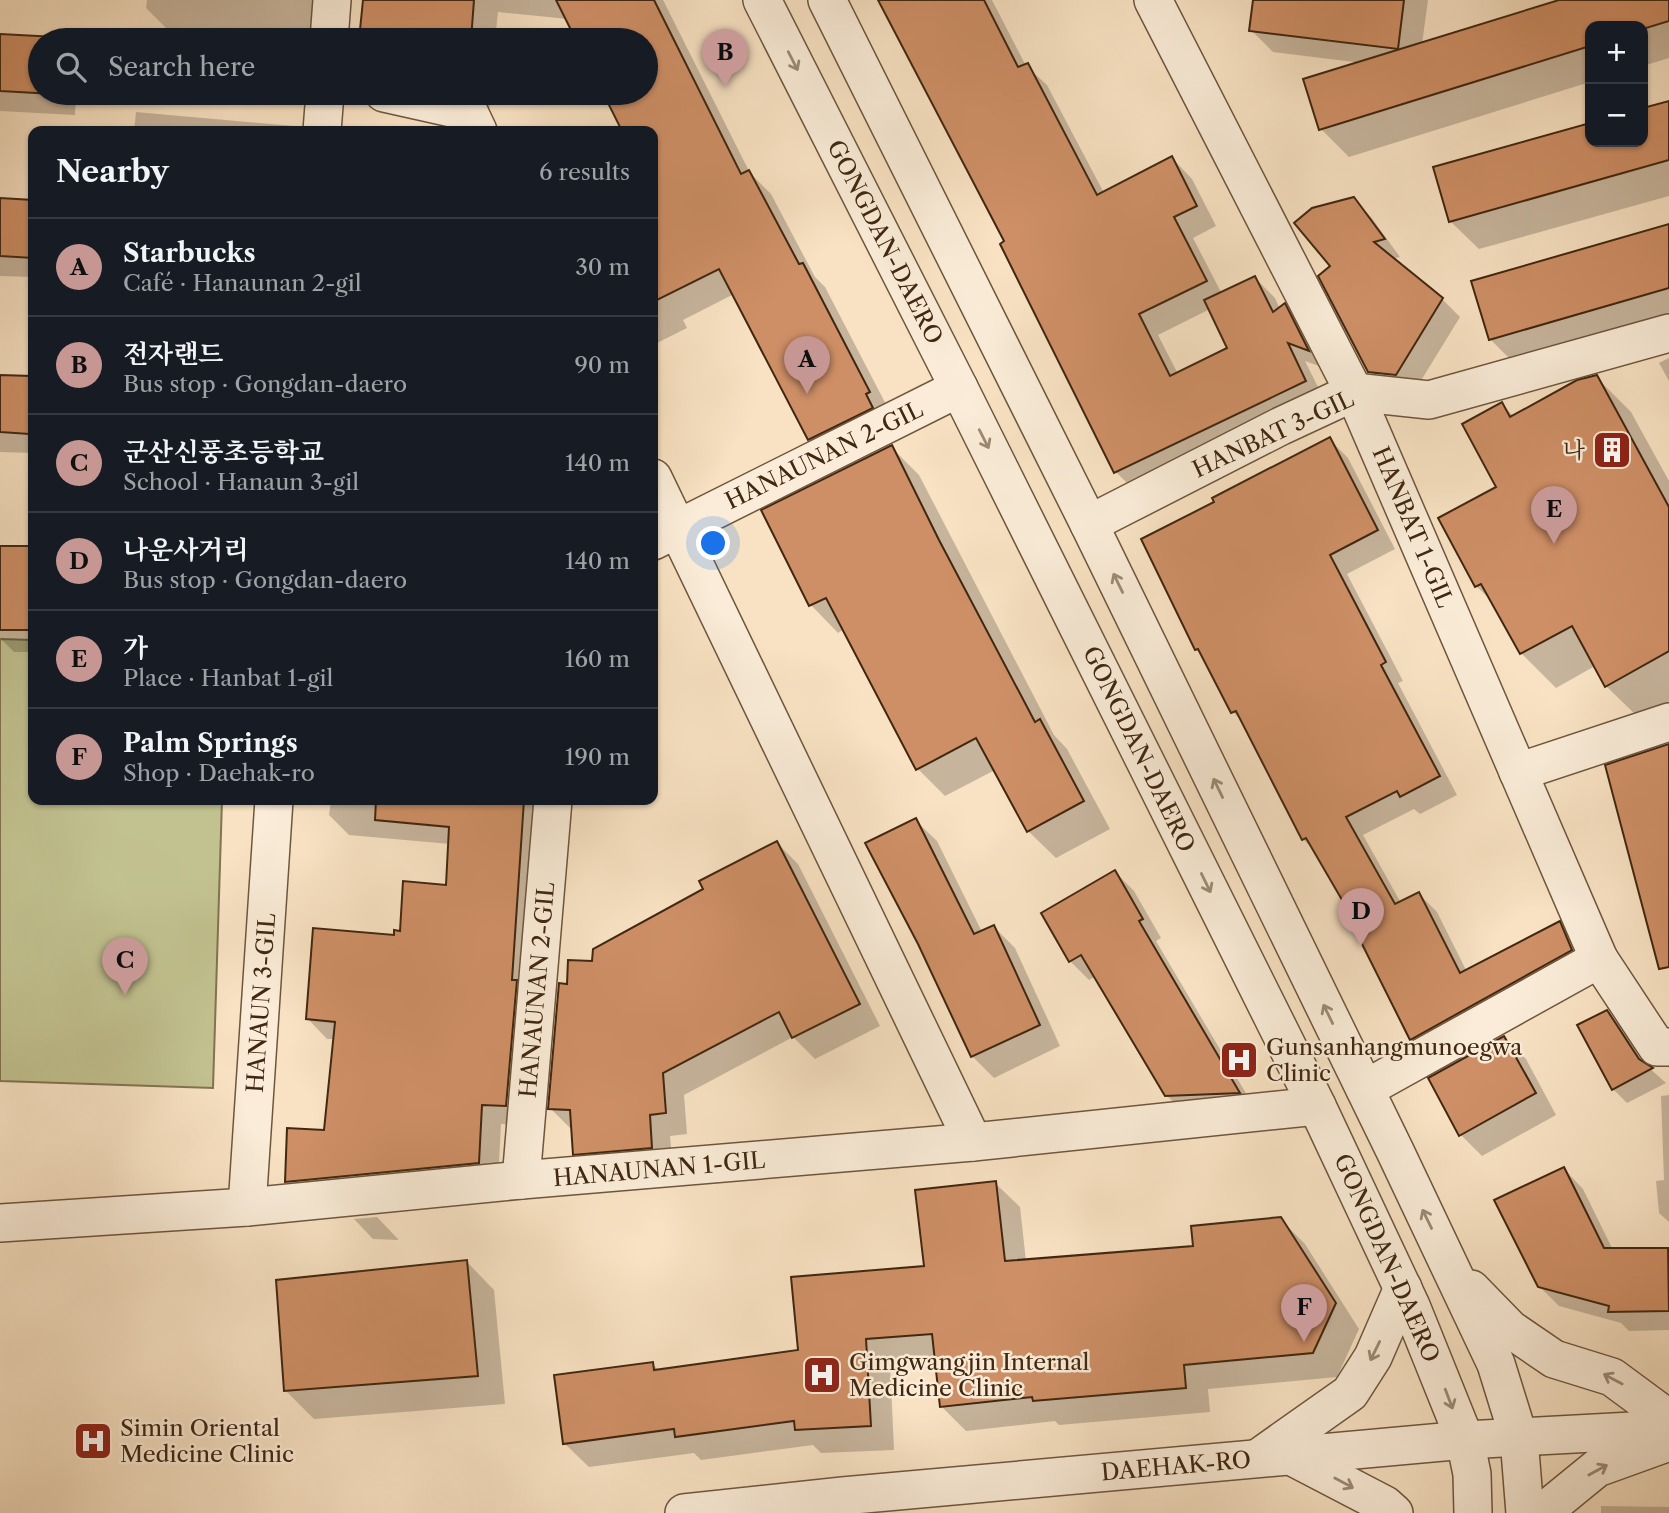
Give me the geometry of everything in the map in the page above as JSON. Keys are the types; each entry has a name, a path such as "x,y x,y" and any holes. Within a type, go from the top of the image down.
{"street":[{"path":"330,28 332,0"},
{"name":"GONGDAN-DAERO","path":"762,0 1317,1106 1403,1288 1465,1440 1472,1474 1473,1513"},
{"path":"827,0 1089,524 1496,1364 1519,1438 1525,1513"},
{"name":"HANBAT 1-GIL","path":"1153,0 1354,392 1598,960 1657,1047 1669,1047"},
{"path":"322,126 324,105"},
{"path":"438,105 469,112 476,126"},
{"name":"HANBAT 3-GIL","path":"1089,524 1269,431 1354,392 1429,400 1669,333"},
{"name":"HANAUNAN 2-GIL","path":"665,534 959,388"},
{"path":"658,501 665,534 973,1142"},
{"path":"1518,772 1669,722"},
{"name":"HANAUN 3-GIL","path":"247,1207 274,805"},
{"name":"HANAUNAN 2-GIL","path":"521,1180 553,805"},
{"path":"1364,1089 1598,960"},
{"name":"HANAUNAN 1-GIL","path":"0,1223 247,1207 521,1180 973,1142 1317,1106"},
{"path":"1449,1265 1510,1329 1554,1359 1612,1377 1669,1419"},
{"path":"1394,1513 1385,1505 1274,1457 1350,1393 1373,1357 1403,1288"},
{"name":"DAEHAK-RO","path":"684,1513 843,1504 1274,1457 1465,1440 1669,1429"},
{"path":"1547,1513 1548,1508 1597,1468 1669,1442"}],"green space":[{"path":"0,639 28,640 28,805 222,805 213,1088 0,1081"}],"building":[{"path":"363,0 474,0 472,28 360,28"},
{"path":"556,0 654,0 741,174 749,170 799,264 803,263 870,392 866,394 873,408 808,440 719,269 658,300 658,126 620,126 609,105 658,105 658,28 570,28"},
{"path":"878,0 984,0 1018,67 1028,63 1097,195 1172,156 1197,206 1174,217 1207,281 1139,314 1170,376 1227,348 1204,300 1255,276 1273,312 1285,303 1309,351 1288,343 1306,381 1114,473 1000,244 1004,241"},
{"path":"1253,0 1404,0 1398,49 1249,31"},
{"path":"1559,0 1669,0 1669,21 1648,27 1648,21 1585,21 1585,48 1319,130 1303,79"},
{"path":"0,34 28,36 28,93 0,91"},
{"path":"1669,101 1669,160 1449,222 1433,167 1585,124 1585,147 1648,147 1648,107"},
{"path":"1354,197 1385,239 1374,242 1443,298 1396,375 1368,372 1318,276 1330,266 1294,223 1312,208"},
{"path":"0,198 28,200 28,258 0,256"},
{"path":"1669,224 1669,288 1489,340 1471,281"},
{"path":"0,375 28,376 28,434 0,432"},
{"path":"1597,375 1669,507 1669,651 1605,687 1572,626 1520,654 1481,584 1475,587 1438,518 1496,487 1462,424 1502,402 1510,417 1577,380"},
{"path":"1330,437 1378,530 1330,555 1386,662 1381,665 1440,776 1400,797 1397,791 1346,817 1395,904 1419,892 1460,973 1560,921 1572,950 1410,1040 1353,926 1356,924 1306,838 1302,840 1236,711 1231,713 1198,649 1195,650 1141,539 1214,502 1212,498"},
{"path":"892,445 1035,722 1040,719 1084,801 1027,832 976,738 916,770 826,598 809,606 761,510"},
{"path":"0,546 28,546 28,630 0,630"},
{"path":"1669,744 1669,967 1659,969 1605,765"},
{"path":"376,805 524,805 512,980 517,980 506,1106 482,1105 479,1163 285,1182 287,1128 324,1130 335,1022 306,1019 313,928 394,935 394,930 400,931 403,881 446,885 449,827 375,820"},
{"path":"916,818 974,934 994,925 1040,1025 971,1057 918,944 865,843"},
{"path":"777,841 860,1004 792,1038 779,1012 663,1073 666,1113 650,1115 652,1148 573,1155 570,1110 548,1109 559,983 567,984 568,960 592,961 593,949 703,889 699,881"},
{"path":"1115,870 1143,919 1139,921 1240,1093 1165,1096 1081,955 1069,962 1041,913"},
{"path":"1607,1010 1639,1059 1653,1068 1612,1090 1577,1025"},
{"path":"1504,1036 1536,1093 1459,1136 1428,1078"},
{"path":"1564,1167 1604,1248 1668,1248 1669,1311 1608,1312 1609,1306 1538,1287 1494,1200"},
{"path":"996,1181 1005,1261 1193,1246 1191,1226 1281,1217 1336,1303 1313,1353 1184,1365 1186,1388 1033,1401 1032,1397 940,1407 932,1334 866,1339 871,1426 795,1430 794,1421 675,1437 674,1429 563,1444 554,1375 653,1362 654,1370 798,1350 791,1277 924,1266 915,1190"},
{"path":"467,1260 478,1376 284,1391 276,1280"}],"place":[{"name":"전자랜드","path":"725,87"},
{"name":"Starbucks","path":"807,394"},
{"name":"나","path":"1612,450"},
{"name":"가","path":"1554,544"},
{"name":"나운사거리","path":"1361,946"},
{"name":"군산신풍초등학교","path":"125,995"},
{"name":"Gunsanhangmunoegwa Clinic","path":"1239,1060"},
{"name":"Palm Springs","path":"1304,1342"},
{"name":"Gimgwangjin Internal Medicine Clinic","path":"822,1375"},
{"name":"Simin Oriental Medicine Clinic","path":"93,1441"}]}
